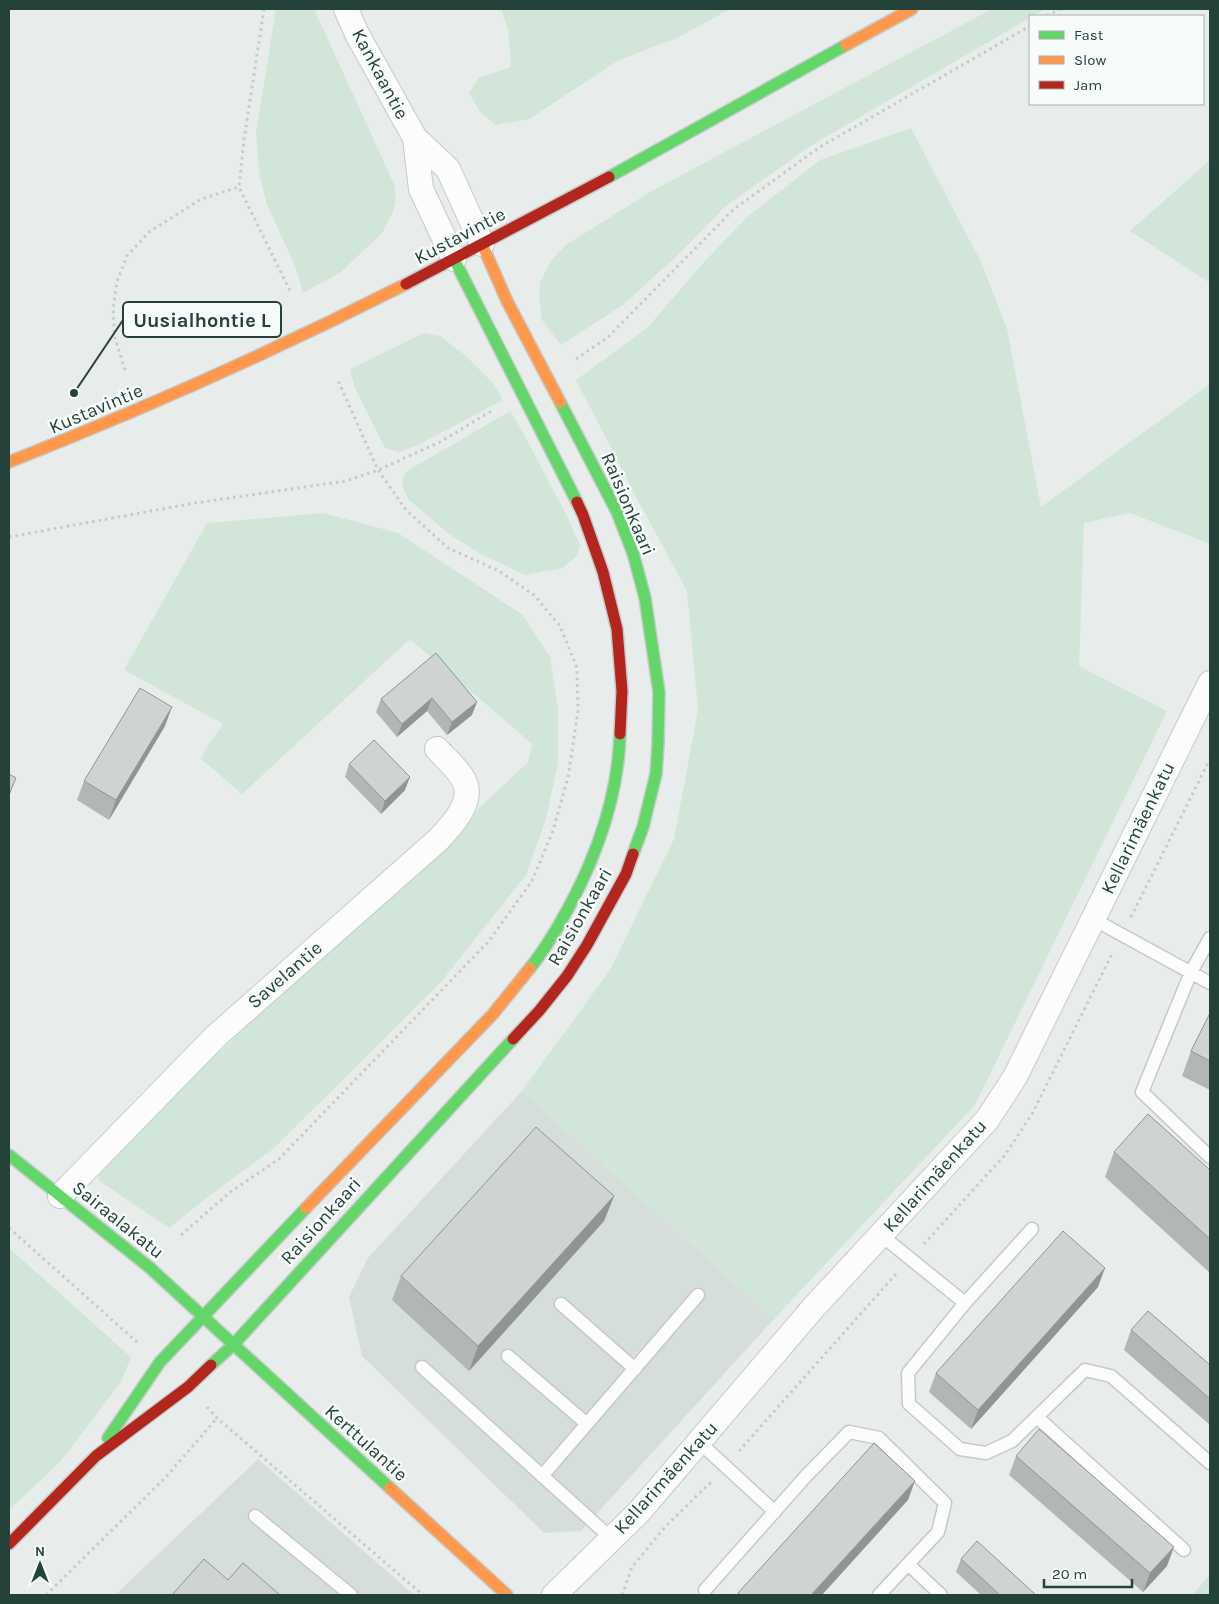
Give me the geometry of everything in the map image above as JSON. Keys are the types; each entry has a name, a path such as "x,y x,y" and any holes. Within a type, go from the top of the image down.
{"main road":[{"name":"Kustavintie","path":"9,462 174,395 367,304 583,192 912,9"},
{"name":"Raisionkaari","path":"9,1544 96,1456 188,1387 233,1345 462,1092 539,1011 567,976 603,918 626,874 643,827 656,774 659,692 645,598 633,553 617,512 507,302 482,244"},
{"name":"Raisionkaari","path":"96,1456 160,1362 493,1014 539,958 572,903 600,840 613,789 620,744 622,691 617,629 603,572 583,515 454,258"},
{"name":"Sairaalakatu","path":"9,1155 149,1267 202,1317"},
{"name":"Kerttulantie","path":"202,1317 507,1595"}],"street":[{"name":"Kankaantie","path":"346,9 357,34 415,138 448,169 482,244"},
{"name":"Kankaantie","path":"415,138 421,189 454,258"},
{"name":"Kellarimäenkatu","path":"554,1595 639,1512 814,1307 987,1120 1015,1077 1210,683"},
{"name":"Savelantie","path":"60,1196 215,1037 438,840 454,822 464,804 466,786 456,769 437,749"}],"lane":[{"path":"1093,918 1210,983"},
{"path":"1210,938 1191,972 1142,1092 1210,1157"},
{"path":"1032,1229 965,1303 908,1373 909,1404 960,1449 986,1453 1012,1442 1085,1370 1111,1376 1210,1463"},
{"path":"881,1235 965,1303"},
{"path":"542,1476 698,1295"},
{"path":"561,1304 635,1369"},
{"path":"508,1356 587,1424"},
{"path":"422,1367 612,1538"},
{"path":"1037,1417 1184,1550"},
{"path":"705,1590 806,1476 849,1432 879,1438 945,1503 938,1532 879,1595"},
{"path":"699,1442 775,1512"},
{"path":"255,1516 351,1595"},
{"path":"908,1564 941,1595"}],"path":[{"path":"264,9 244,140 239,187 292,293"},
{"path":"1049,15 1060,9"},
{"path":"576,358 608,337 734,209 820,147 1029,27"},
{"path":"126,370 115,338 113,310 117,282 127,256 148,232 201,199 239,187"},
{"path":"9,537 195,503 346,482 440,442 493,410"},
{"path":"9,1228 160,1362"},
{"path":"188,1387 217,1418 423,1595"},
{"path":"46,1595 166,1477 217,1418"}],"shaded area":[{"path":"522,1091 774,1319 581,1531 544,1533 362,1356 349,1297 368,1258"},
{"path":"258,1459 414,1595 115,1595"}],"green space":[{"path":"276,9 314,9 394,184 396,198 393,212 382,233 341,272 303,293 296,268 267,205 259,172 256,132"},
{"path":"501,9 730,9 677,38 619,60 529,119 495,125 480,112 469,93 479,78 511,67 508,30"},
{"path":"992,9 1045,9 1035,15 1029,15 1029,18 812,145 726,206 680,253 623,305 561,345 542,320 539,299 540,283 550,262 566,245 650,192"},
{"path":"911,128 982,264 1007,329 1041,507 1210,384 1210,544 1130,513 1084,523 1079,666 1167,711 975,1105 774,1319 522,1091 610,970 674,839 698,710 687,591 576,380 648,327 703,263 747,217 820,160"},
{"path":"1210,160 1210,283 1130,231"},
{"path":"424,333 440,336 465,355 493,383 503,400 418,445 399,452 385,448 354,386 350,369"},
{"path":"510,411 566,514 580,545 577,556 563,568 525,575 481,554 449,534 408,499 403,487 402,480 407,471"},
{"path":"323,513 398,533 523,615 550,657 558,708 558,763 546,819 526,875 441,982 272,1150 169,1228 98,1180 102,1162 528,762 532,744 410,639 242,794 200,758 223,724 124,670 207,523"},
{"path":"9,1248 131,1357 121,1382 61,1461 9,1510"},
{"path":"1210,1575 1210,1595 1192,1595"}],"building":[{"path":"436,653 477,702 452,722 432,698 402,724 381,699"},
{"path":"140,688 172,707 116,800 84,781"},
{"path":"374,740 410,777 385,801 349,764"},
{"path":"9,774 16,778 9,794"},
{"path":"1210,1013 1210,1061 1191,1051"},
{"path":"1148,1114 1210,1170 1210,1239 1114,1152"},
{"path":"536,1127 614,1196 478,1346 401,1276"},
{"path":"1063,1231 1105,1268 978,1410 936,1373"},
{"path":"1148,1311 1210,1365 1210,1399 1131,1330"},
{"path":"1039,1429 1174,1547 1150,1573 1016,1456"},
{"path":"874,1443 915,1481 811,1595 741,1595 738,1593"},
{"path":"977,1541 1036,1595 1000,1595 961,1559"},
{"path":"204,1559 228,1580 243,1563 280,1595 172,1595"}],"traffic: fast":[{"path":"609,177 846,45"},
{"path":"454,259 577,502"},
{"path":"560,402 617,512 633,553 645,598 659,692 658,744 656,774 643,827 633,854"},
{"path":"530,968 541,954 569,908 591,861 608,811 614,786 620,734"},
{"path":"211,1365 233,1345 513,1039"},
{"path":"9,1155 149,1267 390,1488"},
{"path":"108,1438 160,1362 306,1208"}],"traffic: slow":[{"path":"846,45 912,9"},
{"path":"482,244 507,301 560,402"},
{"path":"9,462 209,378 406,284"},
{"path":"306,1208 493,1014 530,968"},
{"path":"390,1488 507,1595"}],"traffic: jam":[{"path":"406,284 609,177"},
{"path":"577,502 603,572 617,629 622,691 620,734"},
{"path":"513,1039 539,1011 567,976 587,945 626,874 633,854"},
{"path":"9,1544 96,1456 188,1387 211,1365"}],"place":[{"name":"Uusialhontie L","path":"74,393"}]}
